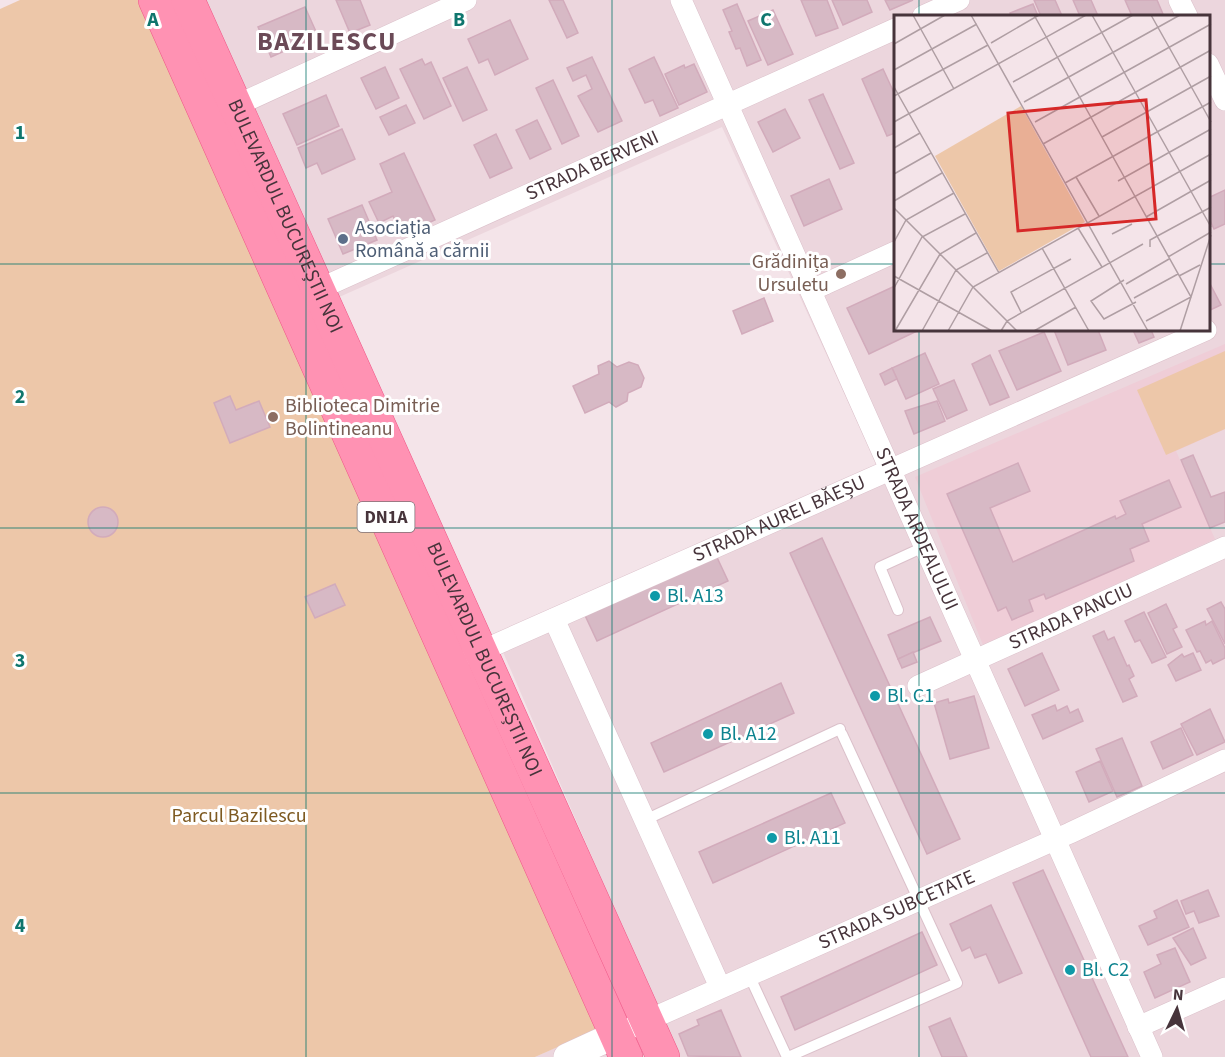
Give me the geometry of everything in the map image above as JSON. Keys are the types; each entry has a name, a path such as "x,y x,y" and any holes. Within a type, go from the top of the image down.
{"main road":[{"name":"BULEVARDUL BUCUREȘTII NOI","path":"155,0 304,296 467,658 647,1020 663,1057"},
{"name":"BULEVARDUL BUCUREȘTII NOI","path":"188,0 235,106 304,296"},
{"name":"BULEVARDUL BUCUREȘTII NOI","path":"467,658 622,1046"}],"street":[{"path":"235,106 466,0"},
{"name":"STRADA ARDEALULUI","path":"681,0 893,471 1152,1057"},
{"path":"924,15 959,0"},
{"path":"1179,0 1186,15"},
{"name":"STRADA BERVENI","path":"304,296 894,29"},
{"path":"1210,66 1225,101 1210,108"},
{"path":"812,290 894,252"},
{"name":"STRADA AUREL BĂEȘU","path":"1210,328 1225,322"},
{"name":"STRADA AUREL BĂEȘU","path":"467,658 893,471 1200,332"},
{"name":"STRADA PANCIU","path":"918,686 1225,547"},
{"path":"554,619 720,987"},
{"name":"STRADA SUBCETATE","path":"567,1057 622,1046 647,1020 1056,839 1225,760"},
{"path":"1138,1027 1225,988"}],"lane":[{"path":"898,610 880,567 926,546"},
{"path":"645,820 841,731 957,983 787,1057 749,975"}],"shaded area":[{"path":"204,0 1225,0 1225,1057 535,1057 655,1002 496,636 877,465 722,127 337,298"},
{"path":"1225,344 1225,429 1176,451 1215,539 983,645 915,477"}],"green space":[{"name":"Parcul Bazilescu","path":"20,0 140,0 596,1030 535,1057 0,1057 0,9"},
{"path":"1225,351 1225,429 1166,455 1137,390"}],"building":[{"path":"336,0 360,0 370,25 350,33"},
{"path":"549,0 563,0 578,33 567,38"},
{"path":"801,0 827,0 838,28 816,36"},
{"path":"832,0 867,0 872,12 843,25"},
{"path":"885,0 913,0 890,10"},
{"path":"1034,0 1055,0 1062,15 1041,15"},
{"path":"1073,0 1091,0 1098,15 1080,15"},
{"path":"1125,0 1157,0 1163,14 1148,15 1132,15"},
{"path":"737,4 761,60 747,66 740,48 736,49 729,32 732,31 723,10"},
{"path":"1033,4 1038,15 1011,15 1010,13"},
{"path":"305,7 318,36 271,57 258,27"},
{"path":"773,10 793,54 768,65 748,21"},
{"path":"510,20 528,59 495,75 488,59 479,63 468,39"},
{"path":"592,57 622,121 598,132 578,96 592,89 586,75 573,81 567,68"},
{"path":"654,57 678,108 660,116 653,100 645,103 629,69"},
{"path":"422,59 425,65 431,62 451,106 424,119 400,69"},
{"path":"694,64 707,92 679,105 665,74 684,65 685,68"},
{"path":"385,67 399,98 376,109 361,78"},
{"path":"467,67 487,110 463,121 443,78"},
{"path":"883,69 894,93 894,133 887,136 862,79"},
{"path":"553,80 579,136 562,144 536,88"},
{"path":"823,94 854,163 840,169 809,100"},
{"path":"326,95 339,126 297,145 283,114"},
{"path":"406,105 415,123 389,135 380,117"},
{"path":"785,109 800,138 773,152 758,122"},
{"path":"537,120 551,149 530,159 516,130"},
{"path":"342,129 355,159 322,174 317,163 306,168 298,148"},
{"path":"496,134 512,168 490,178 474,145"},
{"path":"404,153 435,220 402,235 393,216 379,223 369,202 392,192 380,164"},
{"path":"829,179 842,209 804,226 791,196"},
{"path":"1225,190 1225,224 1214,229 1210,220 1210,197"},
{"path":"362,205 377,240 343,254 328,219"},
{"path":"1210,284 1221,305 1210,310"},
{"path":"894,286 894,332 915,332 869,354 847,308"},
{"path":"764,298 773,321 742,334 733,311"},
{"path":"1044,332 1061,371 1017,390 999,351"},
{"path":"1055,332 1099,332 1106,350 1068,365"},
{"path":"1134,332 1152,332 1154,337 1139,343"},
{"path":"925,353 939,384 906,399 892,368"},
{"path":"990,355 1009,397 990,405 972,364"},
{"path":"609,361 617,367 629,362 638,365 644,378 641,387 628,393 627,401 616,407 609,402 585,413 573,386 599,374 598,366"},
{"path":"892,368 897,379 885,385 880,374"},
{"path":"954,380 967,410 947,419 933,389"},
{"path":"230,396 236,410 259,401 270,427 230,443 214,403"},
{"path":"937,401 945,421 914,434 905,411"},
{"path":"1193,455 1211,497 1225,492 1225,522 1210,528 1181,460"},
{"path":"1018,463 1030,491 990,508 1013,562 1115,516 1116,519 1126,514 1120,501 1169,480 1181,507 1142,524 1149,541 1130,549 1134,561 1046,599 1044,594 1029,600 1033,611 1012,620 1006,607 998,611 947,494"},
{"path":"103,507 114,511 118,522 114,533 103,537 92,533 88,522 92,511"},
{"name":"Bl. C1","path":"822,538 960,839 927,854 790,553"},
{"name":"Bl. A13","path":"714,551 728,581 597,641 583,611"},
{"path":"335,584 345,605 315,618 305,597"},
{"path":"1221,602 1225,609 1225,644 1207,609"},
{"path":"1166,604 1177,627 1173,629 1182,647 1167,654 1148,613"},
{"path":"1144,612 1166,657 1152,663 1140,640 1135,642 1125,621"},
{"path":"930,617 941,641 898,659 888,635"},
{"path":"1205,621 1206,625 1212,621 1225,648 1225,658 1213,664 1211,660 1206,663 1200,651 1197,652 1186,630"},
{"path":"1104,631 1108,640 1114,637 1134,676 1129,679 1137,696 1123,702 1093,636"},
{"path":"913,652 917,662 902,668 898,659"},
{"path":"1042,653 1059,690 1025,706 1008,669"},
{"path":"1193,653 1201,670 1176,681 1168,665 1182,654 1184,657"},
{"name":"Bl. A12","path":"781,683 794,713 664,772 651,743"},
{"path":"974,696 989,748 950,759 934,703 948,699 949,703"},
{"path":"1055,705 1057,711 1067,706 1070,713 1078,709 1083,721 1043,739 1032,715"},
{"path":"1210,709 1225,742 1197,755 1181,724"},
{"path":"1181,728 1193,755 1163,769 1151,742"},
{"path":"1122,738 1142,786 1117,797 1096,749"},
{"path":"1100,761 1113,791 1089,802 1076,772"},
{"name":"Bl. A11","path":"831,793 845,823 713,883 699,852"},
{"name":"Bl. C2","path":"1043,870 1128,1057 1091,1057 1013,883"},
{"path":"1208,890 1219,916 1199,923 1194,911 1186,914 1181,901"},
{"path":"1177,900 1189,927 1148,945 1139,926 1157,918 1154,911"},
{"path":"991,905 1022,973 999,983 986,954 975,958 970,947 962,951 950,924"},
{"path":"1193,928 1206,958 1191,965 1173,938"},
{"path":"922,932 937,965 795,1030 781,997"},
{"path":"1175,948 1190,982 1155,998 1144,972 1161,964 1157,955"},
{"path":"721,1010 741,1057 688,1056 679,1034 699,1025 697,1020"},
{"path":"950,1018 967,1057 942,1057 929,1027"}],"place":[{"name":"Asociația Română a cărnii","path":"343,239"},
{"name":"Grădinița Ursuletu","path":"841,274"},
{"name":"Biblioteca Dimitrie Bolintineanu","path":"273,417"},
{"name":"Bl. A13","path":"655,596"},
{"name":"Bl. C1","path":"875,696"},
{"name":"Bl. A12","path":"708,734"},
{"name":"Bl. A11","path":"772,838"},
{"name":"Bl. C2","path":"1070,970"}],"district":[{"name":"BAZILESCU","path":"327,41"}]}
